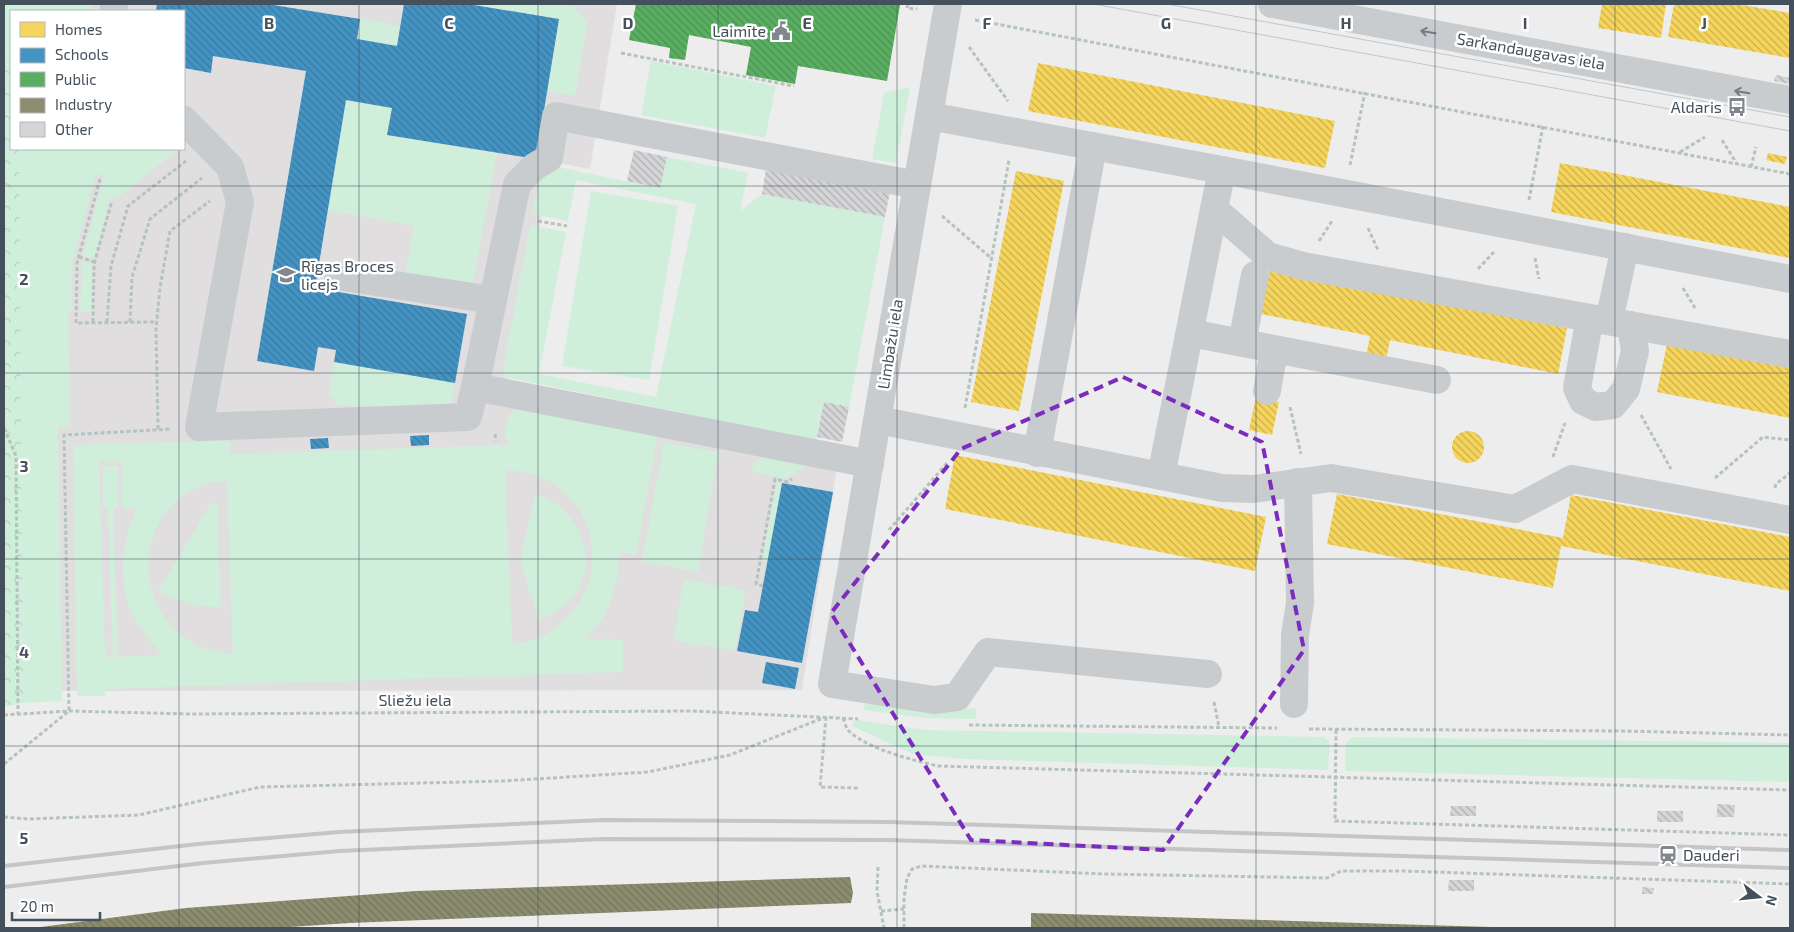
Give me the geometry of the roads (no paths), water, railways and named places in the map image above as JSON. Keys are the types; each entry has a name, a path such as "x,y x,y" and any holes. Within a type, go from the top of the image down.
{"street":[{"name":"Sarkandaugavas iela","path":"1272,4 1790,100"},
{"name":"Limbažu iela","path":"948,9 928,116 832,684 934,700 957,696 988,652 1208,674"},
{"path":"185,121 230,167 240,202 200,427 468,417 517,184 534,167 549,158 556,116 917,184"},
{"path":"928,116 1344,193 1522,233 1625,247 1790,279"},
{"path":"1037,453 1093,146"},
{"path":"1161,476 1222,170"},
{"path":"1214,209 1268,256 1303,266 1790,354"},
{"path":"1610,321 1635,351 1626,389 1613,405 1596,407 1583,401 1577,388 1610,321 1625,247"},
{"path":"1242,344 1255,275"},
{"path":"338,276 492,300"},
{"path":"1190,333 1437,380"},
{"path":"1267,391 1274,350"},
{"path":"475,386 870,464"},
{"path":"878,420 960,438 1222,488 1254,489 1331,478 1515,509 1572,479 1790,520"},
{"path":"1294,704 1295,635 1300,603 1298,482"}],"tram line":[{"path":"1093,4 1790,131"},
{"path":"1167,4 1790,117"}],"railway":[{"path":"4,866 198,844 339,832 604,820 889,822 1790,850"},
{"path":"4,887 203,863 340,851 604,839 887,840 1790,868"}],"place":[{"name":"Laimīte","path":"781,31"},
{"name":"Aldaris","path":"1737,107"},
{"name":"Rīgas Broces licejs","path":"286,275"},
{"name":"Dauderi","path":"1668,855"}]}
